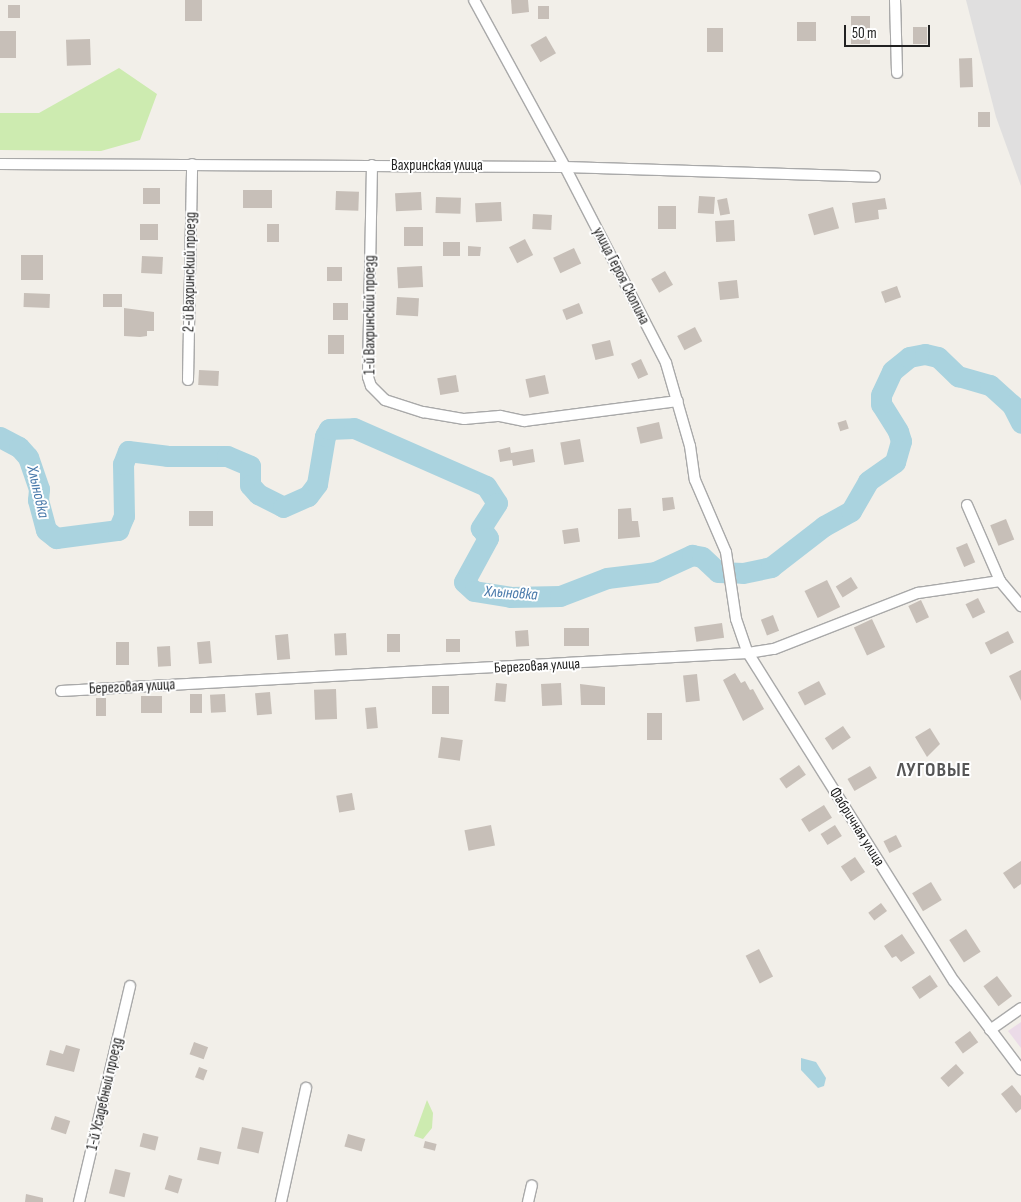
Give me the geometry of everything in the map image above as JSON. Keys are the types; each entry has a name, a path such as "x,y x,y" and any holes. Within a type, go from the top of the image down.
{"street":[{"name":"улица Героя Скопина","path":"474,0 565,167 666,363 678,401 696,480 726,552 729,571"},
{"path":"895,0 897,73"},
{"name":"Вахринская улица","path":"0,164 565,167 875,177"},
{"name":"2-й Вахринский проезд","path":"188,380 192,164"},
{"name":"1-й Вахринский проезд","path":"372,165 368,377 371,386 385,400 423,412 464,419 500,416 524,421 678,401"},
{"path":"967,505 1000,581 1020,602"},
{"name":"Фабричная улица","path":"729,571 736,619 748,653 954,981 1021,1070"},
{"name":"Береговая улица","path":"62,691 748,653 774,649 918,593 1000,581"},
{"name":"1-й Усадебный проезд","path":"79,1202 130,986"},
{"path":"990,1030 1021,1008"},
{"path":"281,1202 306,1088"},
{"path":"528,1202 532,1185"}],"shaded area":[{"path":"966,0 1021,0 1021,186 996,117"},
{"path":"1021,1022 1021,1048 1008,1031"}],"green space":[{"path":"119,68 157,94 140,140 101,151 0,150 0,113 39,113"},
{"path":"427,1100 433,1113 432,1128 423,1139 414,1136"}],"water":[{"path":"801,1058 816,1062 826,1078 824,1086 818,1088 801,1070"}],"building":[{"path":"185,0 202,0 202,21 185,21"},
{"path":"511,0 528,0 529,12 512,14"},
{"path":"8,5 20,5 20,18 8,18"},
{"path":"538,6 549,6 549,19 538,19"},
{"path":"851,16 870,16 870,44 851,44"},
{"path":"797,22 816,22 816,41 797,41"},
{"path":"913,27 927,27 927,44 913,44"},
{"path":"707,28 723,28 723,52 707,52"},
{"path":"0,31 16,31 16,58 0,58"},
{"path":"546,36 556,53 540,62 530,45"},
{"path":"90,39 91,65 67,66 66,40"},
{"path":"959,58 972,58 973,87 960,87"},
{"path":"978,112 990,112 990,127 978,127"},
{"path":"143,188 160,188 160,204 143,204"},
{"path":"243,190 272,190 272,208 243,208"},
{"path":"336,191 359,192 358,211 335,210"},
{"path":"421,192 422,210 396,211 395,193"},
{"path":"699,196 715,197 714,214 698,213"},
{"path":"436,197 461,198 460,214 435,213"},
{"path":"727,198 730,214 720,216 717,200"},
{"path":"885,198 887,209 878,210 879,219 855,223 852,203"},
{"path":"501,202 502,221 476,222 475,203"},
{"path":"658,206 676,206 676,229 658,229"},
{"path":"833,207 839,228 814,235 808,214"},
{"path":"533,214 552,215 551,230 532,229"},
{"path":"734,220 735,241 716,242 715,221"},
{"path":"140,224 158,224 158,240 140,240"},
{"path":"267,224 279,224 279,242 267,242"},
{"path":"404,227 423,227 423,246 404,246"},
{"path":"525,239 533,255 517,263 509,247"},
{"path":"443,242 460,242 460,256 443,256"},
{"path":"468,246 481,247 480,256 468,256"},
{"path":"574,248 581,263 560,273 553,258"},
{"path":"21,255 43,255 43,280 21,280"},
{"path":"142,256 163,257 162,274 141,273"},
{"path":"422,266 423,287 398,288 397,267"},
{"path":"327,267 342,267 342,281 327,281"},
{"path":"665,271 673,285 659,293 651,279"},
{"path":"737,280 739,298 720,300 718,282"},
{"path":"897,286 901,297 885,303 881,292"},
{"path":"24,293 50,294 49,308 24,307"},
{"path":"103,294 122,294 122,307 103,307"},
{"path":"397,297 419,298 418,316 396,315"},
{"path":"333,303 348,303 348,320 333,320"},
{"path":"579,303 583,313 566,320 562,310"},
{"path":"124,308 154,312 154,331 147,331 147,336 124,336"},
{"path":"695,327 702,341 684,350 677,336"},
{"path":"328,335 344,335 344,354 328,354"},
{"path":"610,340 614,356 595,360 592,345"},
{"path":"641,359 648,374 638,379 631,364"},
{"path":"199,370 219,371 218,386 198,385"},
{"path":"456,375 459,392 440,395 437,378"},
{"path":"545,375 549,394 529,398 525,379"},
{"path":"846,420 849,429 840,431 837,423"},
{"path":"659,422 663,439 640,444 637,427"},
{"path":"580,439 584,462 564,465 560,442"},
{"path":"510,447 511,453 533,449 535,462 513,466 512,460 500,462 498,450"},
{"path":"673,497 675,509 663,511 662,498"},
{"path":"631,508 632,521 638,521 640,537 618,539 618,509"},
{"path":"189,511 213,511 213,526 189,526"},
{"path":"1006,519 1014,539 998,546 990,525"},
{"path":"578,528 580,542 564,544 562,530"},
{"path":"967,543 975,562 964,567 956,548"},
{"path":"851,577 858,588 843,598 836,587"},
{"path":"827,580 840,607 818,618 805,591"},
{"path":"978,598 985,612 973,619 966,604"},
{"path":"921,600 929,617 916,623 908,606"},
{"path":"773,615 779,631 767,636 761,620"},
{"path":"872,619 885,647 867,656 854,627"},
{"path":"722,623 724,638 696,642 694,627"},
{"path":"564,628 589,628 589,646 564,646"},
{"path":"528,630 529,646 516,647 515,631"},
{"path":"1008,631 1014,643 991,654 985,643"},
{"path":"346,633 347,655 335,656 334,634"},
{"path":"288,634 290,659 277,660 275,635"},
{"path":"387,634 400,634 400,652 387,652"},
{"path":"446,639 460,639 460,652 446,652"},
{"path":"210,641 212,663 199,664 197,642"},
{"path":"116,642 129,642 129,665 116,665"},
{"path":"170,646 171,666 158,667 157,647"},
{"path":"1021,670 1021,701 1009,676"},
{"path":"735,673 741,683 745,681 750,690 753,689 764,709 743,721 723,680"},
{"path":"697,674 700,701 686,702 683,675"},
{"path":"819,681 826,694 805,706 798,692"},
{"path":"496,683 507,684 505,702 494,701"},
{"path":"561,683 562,705 542,706 541,684"},
{"path":"580,684 605,687 605,705 581,705"},
{"path":"432,686 449,686 449,714 432,714"},
{"path":"336,689 337,719 315,720 314,690"},
{"path":"270,692 272,714 257,715 255,693"},
{"path":"190,694 202,694 202,713 190,713"},
{"path":"225,694 226,712 211,713 210,695"},
{"path":"141,696 162,696 162,713 141,713"},
{"path":"96,698 106,698 106,716 96,716"},
{"path":"376,707 378,728 367,729 365,708"},
{"path":"647,713 662,713 662,740 647,740"},
{"path":"843,726 851,738 833,750 825,738"},
{"path":"930,728 940,744 927,757 915,737"},
{"path":"441,737 463,740 460,761 438,758"},
{"path":"799,765 806,775 786,789 779,779"},
{"path":"870,766 877,778 854,791 847,779"},
{"path":"352,793 355,810 339,813 336,796"},
{"path":"824,805 832,818 809,832 801,819"},
{"path":"491,825 495,846 469,851 464,830"},
{"path":"835,825 842,836 827,845 821,834"},
{"path":"896,835 902,847 889,853 884,841"},
{"path":"855,857 865,872 851,881 841,867"},
{"path":"1021,861 1021,884 1014,889 1003,873"},
{"path":"931,882 942,900 923,911 912,893"},
{"path":"881,903 887,911 874,921 868,913"},
{"path":"966,929 981,952 964,963 949,940"},
{"path":"902,934 915,953 901,962 896,956 892,958 884,946"},
{"path":"759,949 773,977 760,983 746,956"},
{"path":"930,975 938,987 920,999 912,987"},
{"path":"997,976 1012,996 998,1006 983,986"},
{"path":"970,1031 978,1042 963,1053 955,1042"},
{"path":"194,1042 208,1047 204,1059 190,1054"},
{"path":"66,1045 80,1049 74,1072 46,1065 50,1050 63,1054"},
{"path":"956,1064 964,1073 948,1087 940,1078"},
{"path":"199,1067 207,1070 203,1080 195,1077"},
{"path":"1012,1085 1021,1096 1021,1109 1016,1113 1001,1094"},
{"path":"55,1116 70,1121 66,1134 51,1129"},
{"path":"242,1127 263,1132 258,1153 237,1148"},
{"path":"143,1133 159,1137 155,1150 140,1147"},
{"path":"348,1134 365,1139 362,1151 344,1146"},
{"path":"425,1141 437,1144 435,1151 423,1148"},
{"path":"200,1147 221,1152 219,1165 197,1160"},
{"path":"115,1169 131,1173 124,1197 109,1193"},
{"path":"169,1175 182,1179 178,1193 165,1189"},
{"path":"26,1194 43,1198 43,1202 25,1202"}],"waterway":[{"name":"Хлыновка","path":"0,437 19,447 28,457 39,489 38,500 46,530 56,538 118,530 124,516 123,464 128,451 167,456 227,456 250,466 250,485 258,494 283,507 308,496 317,484 325,436 329,429 354,428 486,486 497,503 481,528 488,538 464,582 474,591 510,597 560,596 607,578 655,572 692,555 702,557 718,572 743,573 771,567 824,526 851,511 868,481 895,462 901,441 898,431 881,404 881,395 892,371 909,357 925,354 938,357 958,376 990,385 1012,405 1021,423"}],"district":[{"name":"ЛУГОВЫЕ","path":"934,770"}]}
